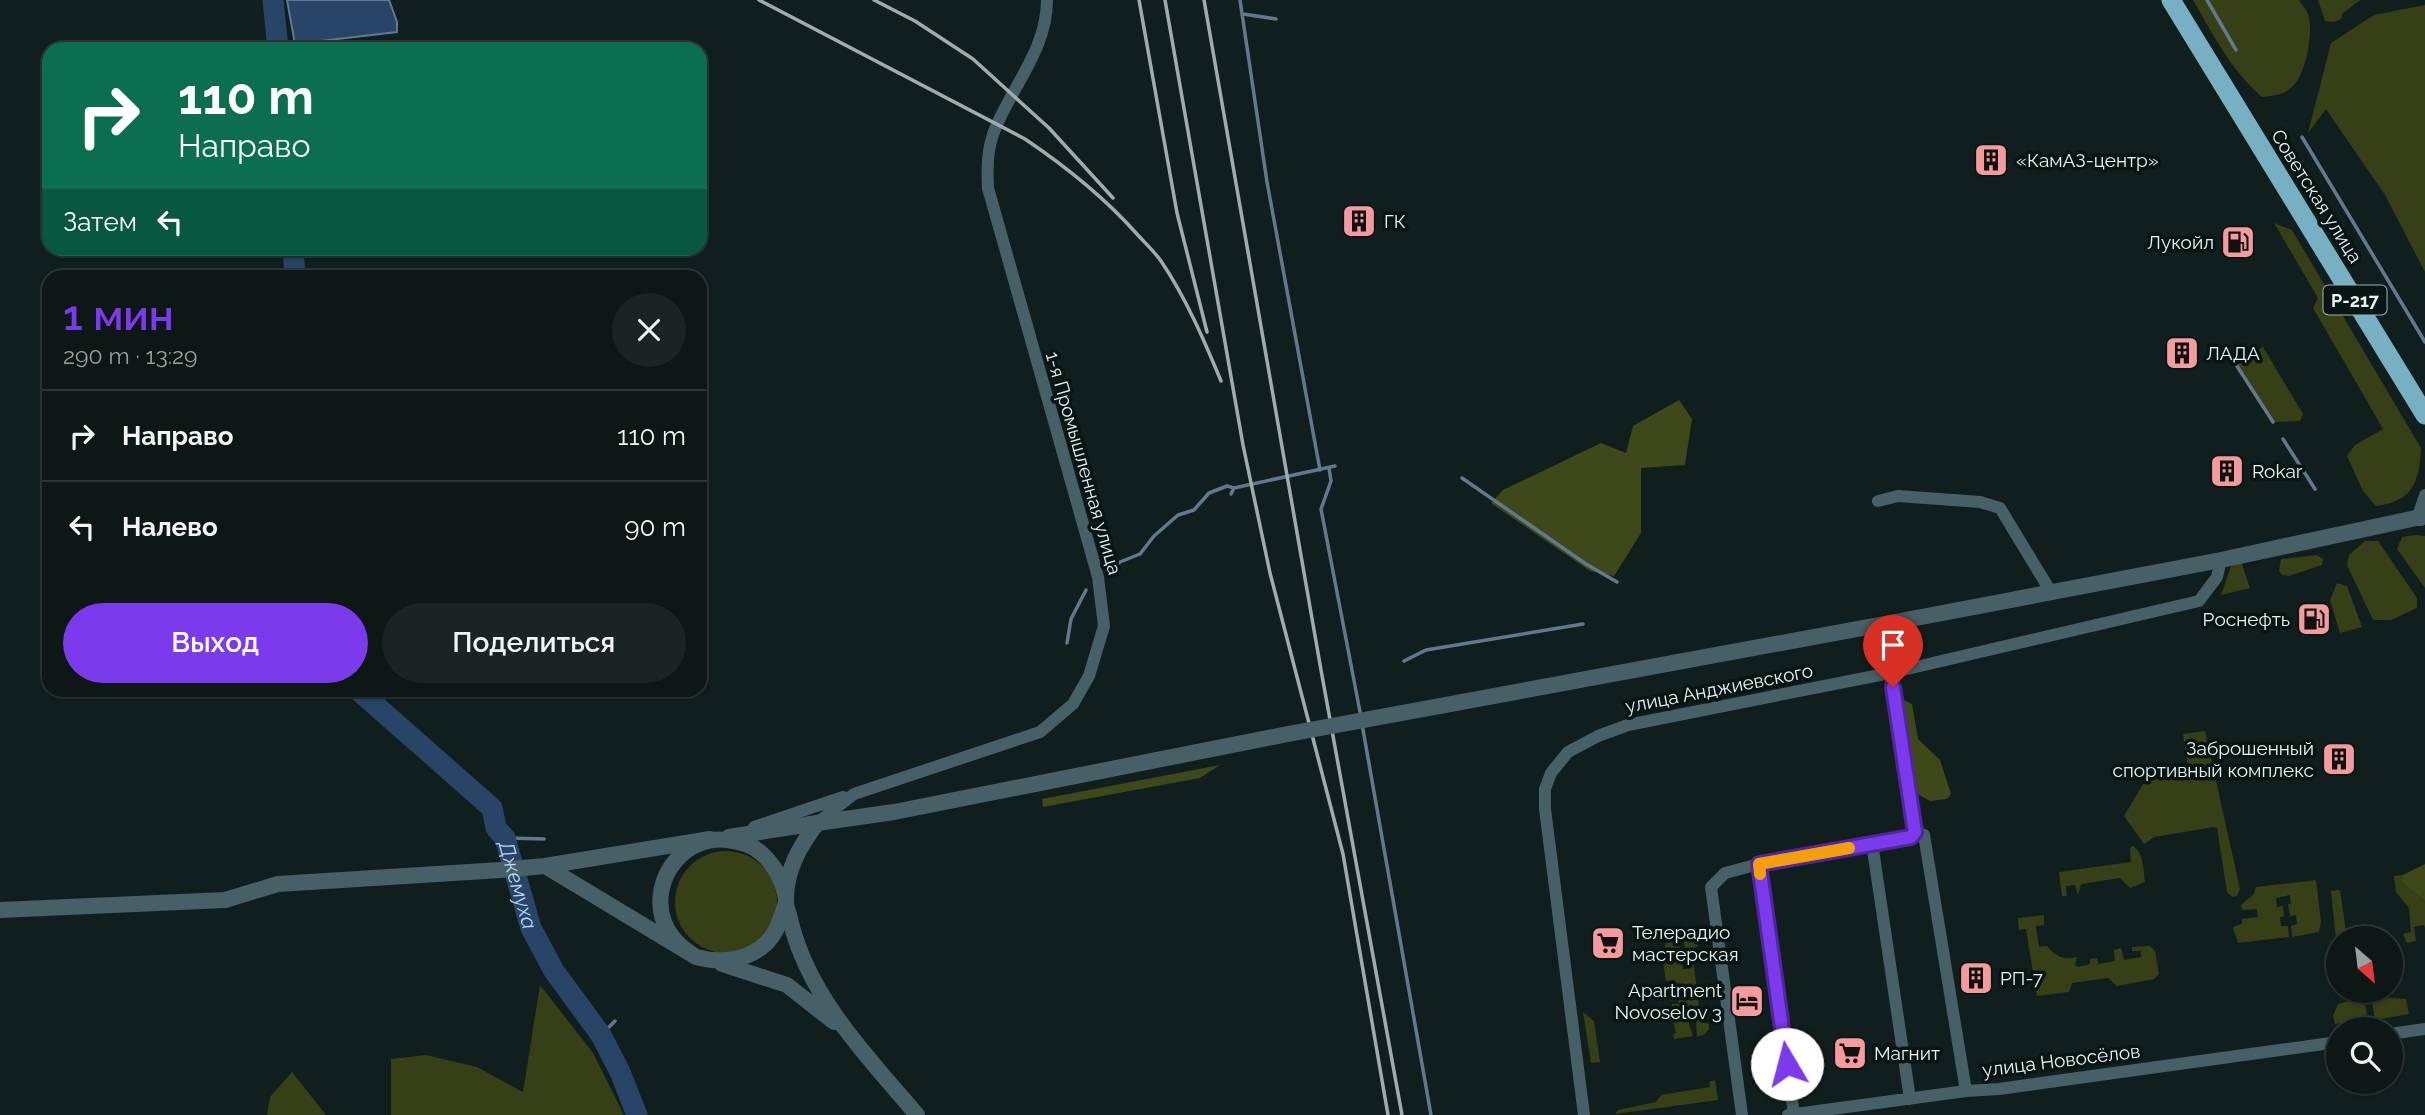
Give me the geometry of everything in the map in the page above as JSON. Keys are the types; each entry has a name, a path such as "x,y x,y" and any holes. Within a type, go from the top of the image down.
{"highway":[{"name":"Советская улица","path":"2171,0 2425,415"}],"street":[{"name":"1-я Промышленная улица","path":"817,823 854,794 1040,732 1073,704 1089,676 1104,626 1098,577 988,188 987,160 994,132 1044,35 1047,0"},
{"path":"0,910 225,900 278,884 541,866 894,812 1301,732 2221,560 2422,519 2425,495"},
{"path":"1878,501 1898,496 1980,502 2000,509 2052,592"},
{"name":"улица Анджиевского","path":"1584,1115 1545,809 1545,789 1551,773 1568,752 1598,736 1656,718 1890,673 2199,601 2217,577 2221,560"},
{"path":"1742,1115 1711,887 1725,873 1759,864 1911,837 1915,832 1890,673"},
{"path":"817,823 798,848 792,863 786,902 778,925 772,936 755,952 732,961 702,959 677,943 664,922 660,898 666,875 680,855 689,848 854,794"},
{"path":"1915,832 1924,835 1966,1091"},
{"path":"716,839 747,844 767,858 780,878 797,946 810,976 849,1035 917,1115"},
{"path":"1872,843 1910,1099"},
{"path":"1759,864 1794,1114"},
{"path":"541,866 702,959 787,985 849,1035"},
{"path":"2403,1032 2425,1029"},
{"name":"улица Новосёлов","path":"1788,1115 2326,1044"}],"green space":[{"path":"2193,0 2299,0 2308,14 2310,31 2308,52 2297,81 2285,92 2262,97 2232,63"},
{"path":"2318,0 2360,0 2343,13 2341,19 2334,22 2325,21"},
{"path":"2425,5 2425,272 2385,195 2326,109 2308,133 2331,43 2374,15"},
{"path":"2274,223 2292,230 2421,448 2416,480 2406,495 2398,500 2376,506 2363,491 2347,456 2355,445 2383,429 2313,308 2318,298"},
{"path":"2263,347 2303,414 2300,421 2273,422 2235,363"},
{"path":"1679,400 1692,419 1685,465 1641,468 1641,533 1614,576 1590,571 1491,503 1503,490 1601,443 1626,453 1633,426"},
{"path":"2425,536 2425,588 2397,549 2402,537"},
{"path":"2365,541 2378,541 2417,598 2417,608 2391,620 2373,620 2347,565 2349,555"},
{"path":"2317,555 2323,559 2322,565 2289,576 2282,575 2279,571 2281,559"},
{"path":"2241,561 2250,588 2221,595 2232,563"},
{"path":"2337,583 2347,586 2362,627 2340,633 2330,600"},
{"path":"1900,698 1912,704 1918,739 1940,760 1951,794 1947,799 1930,801 1914,792"},
{"path":"2205,731 2240,889 2237,896 2232,897 2227,892 2217,828 2154,837 2144,844 2124,816 2145,781 2189,774 2183,734"},
{"path":"1220,765 1200,778 1043,807 1042,799"},
{"path":"2132,846 2141,856 2145,882 2130,888 2120,878 2081,884 2078,895 2075,885 2066,886 2067,896 2062,896 2059,872 2131,862"},
{"path":"726,851 745,855 762,866 773,883 777,902 773,921 762,938 745,949 726,953 707,949 690,938 679,921 675,902 679,883 690,866 707,855"},
{"path":"2425,864 2425,901 2402,882 2403,875"},
{"path":"2403,875 2403,882 2425,901 2425,928 2424,925 2414,927 2416,941 2407,943 2403,934 2411,932 2409,908 2396,892 2394,876"},
{"path":"2316,880 2321,922 2319,932 2292,937 2291,926 2297,924 2296,915 2290,916 2290,895 2276,898 2277,907 2283,906 2281,926 2288,926 2289,937 2238,943 2233,928 2242,924 2242,919 2258,917 2257,909 2242,910 2241,905 2254,894 2256,887"},
{"path":"2340,890 2345,926 2335,926 2331,891"},
{"path":"2044,915 2044,925 2036,926 2039,947 2047,946 2064,958 2077,957 2075,965 2078,967 2090,964 2090,959 2097,958 2098,964 2115,961 2114,950 2121,948 2124,960 2141,957 2141,951 2132,951 2132,947 2150,946 2155,951 2159,974 2154,979 2117,986 2108,978 2072,983 2069,992 2037,996 2026,929 2019,930 2018,918"},
{"path":"1683,939 1697,941 1699,945 1692,950 1701,1022 1709,1024 1709,1029 1704,1035 1697,1036 1696,1020 1692,1005 1689,1005 1688,1021 1693,1036 1674,1039 1673,1034 1676,1033 1670,1009 1672,1004 1679,1004 1678,1000 1671,1001 1667,986 1675,984 1675,980 1666,981 1662,956 1666,943 1679,941 1683,969 1687,969"},
{"path":"540,985 593,1053 624,1115 391,1115 391,1059 426,1055 477,1067 523,1092"},
{"path":"2403,999 2406,999 2409,1014 2374,1017 2372,1003 2403,1003"},
{"path":"2365,1003 2367,1017 2333,1017 2338,1004"},
{"path":"1583,1012 1594,1021 1600,1062 1591,1063"},
{"path":"292,1072 326,1115 267,1115 270,1097"},
{"path":"1715,1080 1718,1100 1615,1114 1618,1110 1656,1102 1661,1095 1710,1087 1709,1082"}],"water":[{"path":"287,0 389,0 397,22 397,32 295,42"}],"waterway":[{"name":"Джемуха","path":"273,0 277,42"},
{"path":"1240,0 1267,182 1320,470"},
{"path":"2207,0 2236,50"},
{"path":"1243,14 1276,19"},
{"path":"2302,137 2425,342"},
{"name":"Джемуха","path":"294,256 295,270"},
{"path":"2235,363 2273,422"},
{"path":"2283,439 2315,489"},
{"path":"1231,494 1234,488 1335,466"},
{"path":"1329,468 1331,481 1321,509 1361,717"},
{"path":"1462,478 1586,564 1617,582"},
{"path":"1108,574 1120,562 1140,554 1154,536 1178,515 1194,510 1209,493 1227,486 1234,488"},
{"path":"1067,643 1071,619 1086,590"},
{"path":"1404,661 1426,650 1583,624"},
{"name":"Джемуха","path":"366,697 492,808 496,828 505,838 531,928 554,971 601,1035 620,1072 637,1115"},
{"path":"1362,724 1431,1115"},
{"path":"505,838 544,839"},
{"path":"601,1035 615,1021"}],"railway":[{"path":"759,0 1025,139 1083,182 1123,219 1161,261 1186,304 1221,381"},
{"path":"874,0 915,21 973,59 1049,128 1113,198"},
{"path":"1139,0 1177,213 1207,332"},
{"path":"1165,0 1243,445 1270,573 1343,854 1388,1115"},
{"path":"1204,0 1402,1115"}],"slow traffic":[{"path":"1760,874 1759,864 1849,848"}],"place":[{"name":"«КамАЗ-центр»","path":"1991,160"},
{"name":"ГК","path":"1359,221"},
{"name":"Лукойл","path":"2238,242"},
{"name":"ЛАДА","path":"2182,353"},
{"name":"Rokar","path":"2227,471"},
{"name":"Роснефть","path":"2314,619"},
{"name":"Заброшенный спортивный комплекс","path":"2339,759"},
{"name":"Телерадио мастерская","path":"1608,943"},
{"name":"РП-7","path":"1976,978"},
{"name":"Apartment Novoselov 3","path":"1747,1001"},
{"name":"Магнит","path":"1850,1053"}],"route":[{"path":"1787,1064 1759,864 1911,837 1915,832 1893,687"}]}
